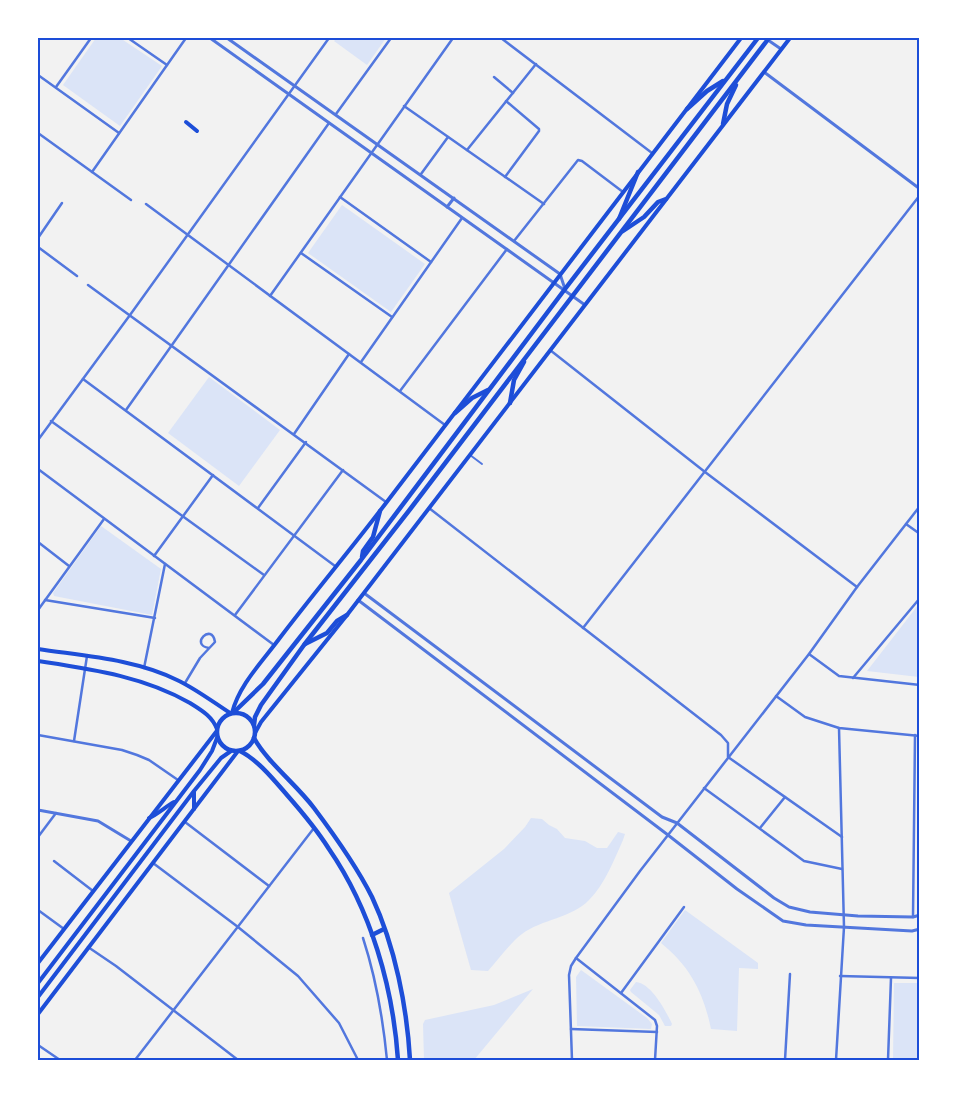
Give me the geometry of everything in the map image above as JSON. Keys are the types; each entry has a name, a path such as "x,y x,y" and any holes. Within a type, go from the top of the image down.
{"highway":[{"path":"255,736 249,746 239,751 231,751 223,746 218,738 217,731 220,720 232,713 263,684 361,560 565,289 758,38"},
{"path":"408,1060 403,1003 396,969 372,898 341,844 308,800 258,744 255,736 255,717 261,705 304,645 741,75 767,38"},
{"path":"723,124 727,104 741,75"},
{"path":"687,109 707,90 726,79"},
{"path":"618,221 638,172"},
{"path":"618,234 644,217 658,202 666,199"},
{"path":"510,403 514,380 523,365 525,357"},
{"path":"455,413 472,398 490,389"},
{"path":"361,560 363,551 373,537 380,510"},
{"path":"304,645 327,633 337,620 348,615"},
{"path":"232,713 244,714 254,725"},
{"path":"239,751 252,758 282,789 314,828 344,873 372,935 391,1004 398,1060"},
{"path":"282,789 291,781"},
{"path":"372,935 384,929"}],"main road":[{"path":"38,649 87,656 144,668 184,684 232,713 237,696 274,645 386,503 741,38"},
{"path":"255,736 261,722 348,615 790,38"},
{"path":"186,122 198,131"},
{"path":"38,661 85,668 138,681 170,692 210,717 217,731 38,963"},
{"path":"38,983 200,770 218,738"},
{"path":"38,997 194,791 221,758 231,751"},
{"path":"38,1014 239,751"},
{"path":"194,791 194,809"},
{"path":"149,818 176,801"}],"street":[{"path":"56,88 90,38"},
{"path":"128,38 168,65"},
{"path":"92,172 186,38"},
{"path":"210,38 585,305"},
{"path":"227,38 560,274 565,289"},
{"path":"38,440 328,38"},
{"path":"336,114 391,38"},
{"path":"270,296 452,38"},
{"path":"501,38 653,154"},
{"path":"767,38 781,49"},
{"path":"467,150 536,64"},
{"path":"763,72 920,189"},
{"path":"38,75 119,133"},
{"path":"494,77 513,93"},
{"path":"505,177 539,131 506,101"},
{"path":"404,106 544,204"},
{"path":"126,410 329,123"},
{"path":"38,132 131,200"},
{"path":"421,174 448,137"},
{"path":"514,241 578,160 582,161 623,193"},
{"path":"583,628 920,195"},
{"path":"340,197 431,262"},
{"path":"447,207 454,198"},
{"path":"38,238 62,203"},
{"path":"146,204 445,425"},
{"path":"360,362 462,218"},
{"path":"38,247 77,276"},
{"path":"400,391 506,249"},
{"path":"301,253 392,317"},
{"path":"88,284 306,442 386,503"},
{"path":"550,350 705,472 857,587"},
{"path":"294,434 349,354"},
{"path":"83,379 335,566"},
{"path":"51,421 264,575"},
{"path":"258,508 306,442"},
{"path":"470,455 482,464"},
{"path":"38,470 274,645"},
{"path":"235,615 342,470"},
{"path":"154,556 213,475"},
{"path":"572,1060 569,975 576,958 920,506"},
{"path":"429,508 721,735 728,743 728,757"},
{"path":"38,610 104,518"},
{"path":"906,524 920,534"},
{"path":"38,542 69,566"},
{"path":"144,668 165,564"},
{"path":"364,593 662,817 677,823 774,898 789,907 810,912 858,916 913,917 920,915"},
{"path":"853,678 920,598"},
{"path":"44,600 155,618"},
{"path":"358,600 737,889 783,921 806,925 920,930"},
{"path":"184,684 200,658 215,642 211,635 207,634 201,640 205,648 209,648"},
{"path":"809,654 839,676 920,685"},
{"path":"74,741 87,656"},
{"path":"776,696 805,717 839,728 920,736"},
{"path":"836,1060 844,926 839,728"},
{"path":"38,735 137,754 150,760 178,780"},
{"path":"913,917 915,735"},
{"path":"728,757 842,837"},
{"path":"704,788 804,861 842,869"},
{"path":"760,828 785,797"},
{"path":"38,810 98,821 131,841"},
{"path":"38,837 56,813"},
{"path":"185,821 270,886"},
{"path":"135,1060 314,828"},
{"path":"54,861 93,891"},
{"path":"153,863 238,927 298,976 339,1023 358,1060"},
{"path":"621,993 684,907"},
{"path":"38,910 64,929"},
{"path":"363,938 382,1014 387,1060"},
{"path":"88,947 238,1060"},
{"path":"576,958 655,1020 657,1032 655,1060"},
{"path":"785,1060 790,974"},
{"path":"840,976 920,978"},
{"path":"888,1060 891,978"},
{"path":"571,1029 657,1032"},
{"path":"38,1045 60,1060"}],"shaded area":[{"path":"96,38 120,38 162,66 120,126 63,85"},
{"path":"337,38 386,38 367,65 334,41"},
{"path":"342,205 425,264 391,312 308,253"},
{"path":"209,377 280,430 239,486 168,433"},
{"path":"101,526 161,569 152,615 54,596 53,593"},
{"path":"919,604 919,677 867,671"},
{"path":"531,818 542,819 557,829 565,838 585,841 597,848 607,848 618,832 625,834 613,864 595,894 589,900 574,911 522,934 488,971 471,970 449,893 504,849"},
{"path":"685,910 758,963 758,969 739,968 737,1031 711,1029 700,992 694,981 680,961 661,943"},
{"path":"581,970 647,1018 652,1024 651,1029 577,1026 576,977"},
{"path":"636,982 647,987 657,998 672,1024 671,1026 665,1026 659,1015 631,992 630,990"},
{"path":"894,983 919,983 919,1060 893,1060"},
{"path":"533,989 474,1060 424,1060 423,1024 425,1020 494,1005"}]}
